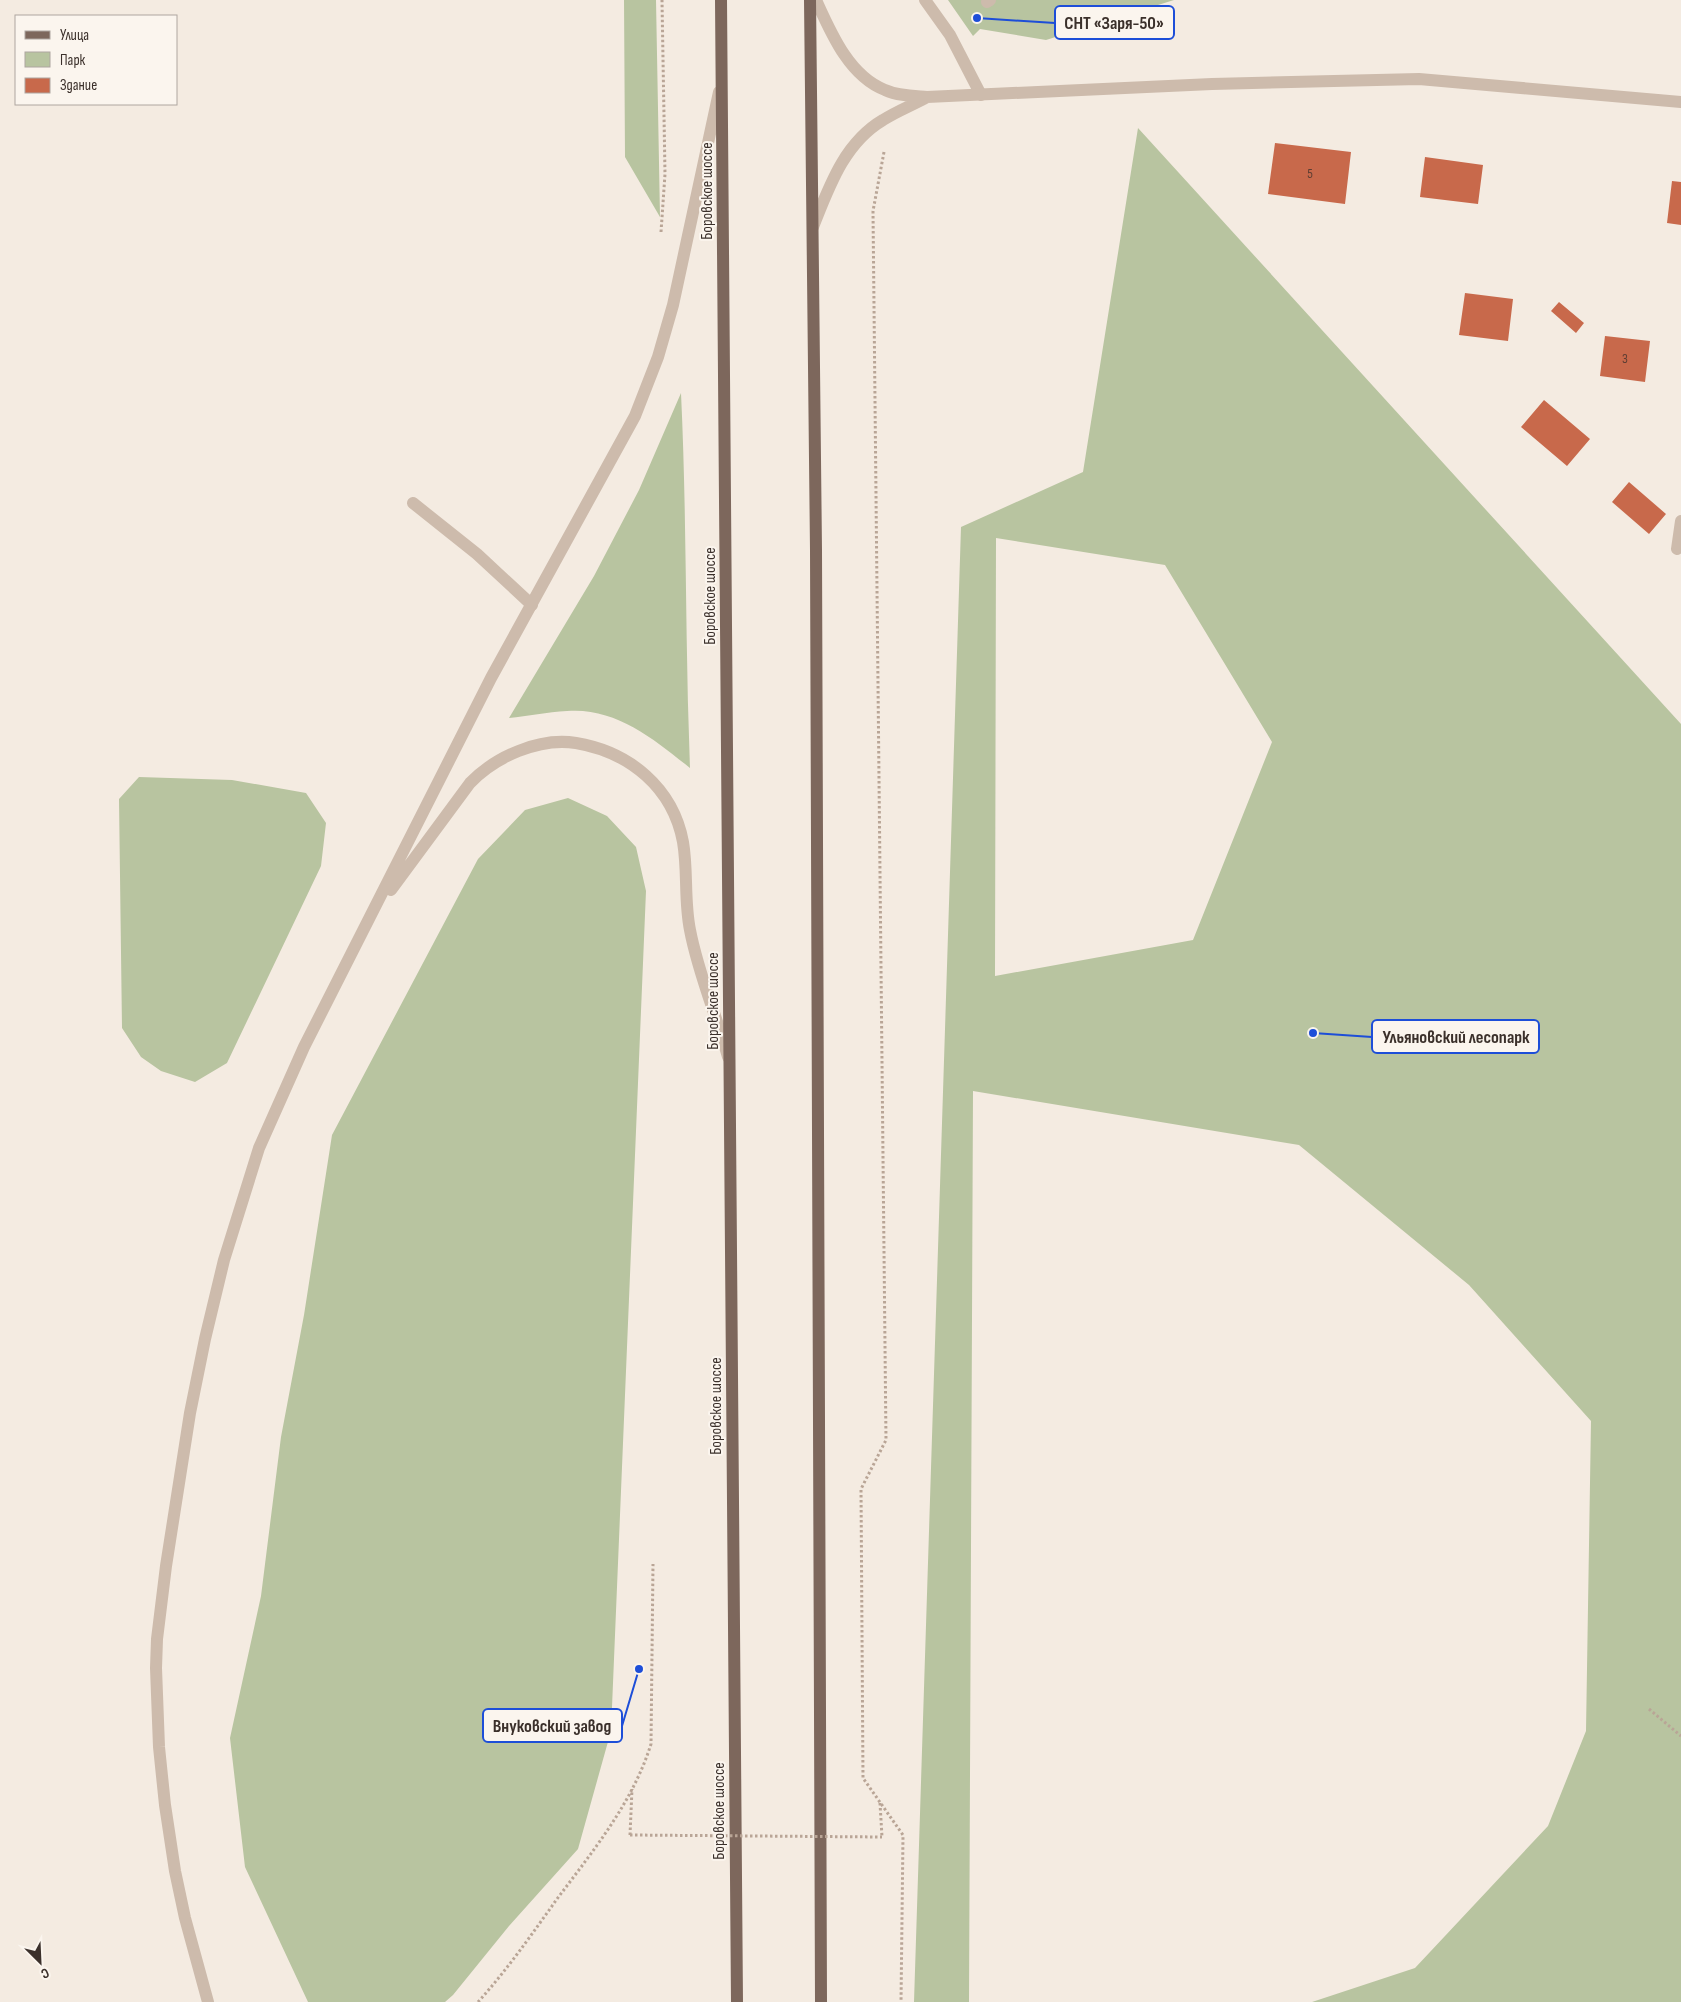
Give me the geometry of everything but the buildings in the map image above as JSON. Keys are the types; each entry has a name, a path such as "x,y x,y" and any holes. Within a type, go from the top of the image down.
{"main road":[{"name":"Боровское шоссе","path":"722,0 737,2002"},
{"path":"810,0 816,550 821,2002"}],"street":[{"path":"816,0 841,50 864,79 886,91 928,97 1212,84 1419,79 1681,102"},
{"path":"925,0 950,35 981,95"},
{"path":"208,2002 185,1918 175,1872 165,1805 156,1702 157,1639 177,1489 190,1413 224,1260 259,1148 304,1047 491,678 632,423 658,357 675,295 722,76"},
{"path":"813,227 844,156 866,132 882,120 928,97"},
{"path":"413,503 477,554 532,605"},
{"path":"1677,549 1681,521"},
{"path":"368,921 470,783 481,772 513,754 545,744 570,742 587,745 615,755 630,763 658,787 678,821 683,843 689,927 696,957 730,1063"}],"path":[{"path":"661,236 665,174 662,0"},
{"path":"884,148 873,211 886,1440 861,1489 863,1778 903,1835 901,2002"},
{"path":"478,2002 498,1980 584,1864 620,1810 644,1766 651,1744 653,1564"},
{"path":"1649,1710 1681,1736"},
{"path":"632,1788 630,1836 882,1837 880,1802"}],"green space":[{"path":"624,0 656,0 660,217 625,157"},
{"path":"948,0 1174,0 1046,40 980,29 973,36"},
{"path":"1138,128 1681,724 1681,2002 1312,2002 1415,1968 1548,1826 1586,1731 1591,1421 1469,1285 1299,1145 973,1091 969,2002 914,2002 961,527 1083,472","holes":["996,538 1165,565 1272,742 1193,940 995,976"]},
{"path":"681,393 690,768 648,736 633,727 601,714 585,711 567,711 509,718 594,576 639,490"},
{"path":"139,777 232,780 306,793 326,823 321,866 227,1063 195,1082 161,1071 141,1057 122,1028 119,799"},
{"path":"568,798 607,816 636,847 646,891 611,1731 578,1849 509,1926 453,1995 445,2002 308,2002 245,1867 230,1738 261,1596 281,1437 304,1315 332,1135 478,859 525,810"}],"place":[{"name":"СНТ «Заря-50»","path":"977,18"},
{"name":"Ульяновский лесопарк","path":"1313,1033"},
{"name":"Внуковский завод","path":"639,1669"}]}
